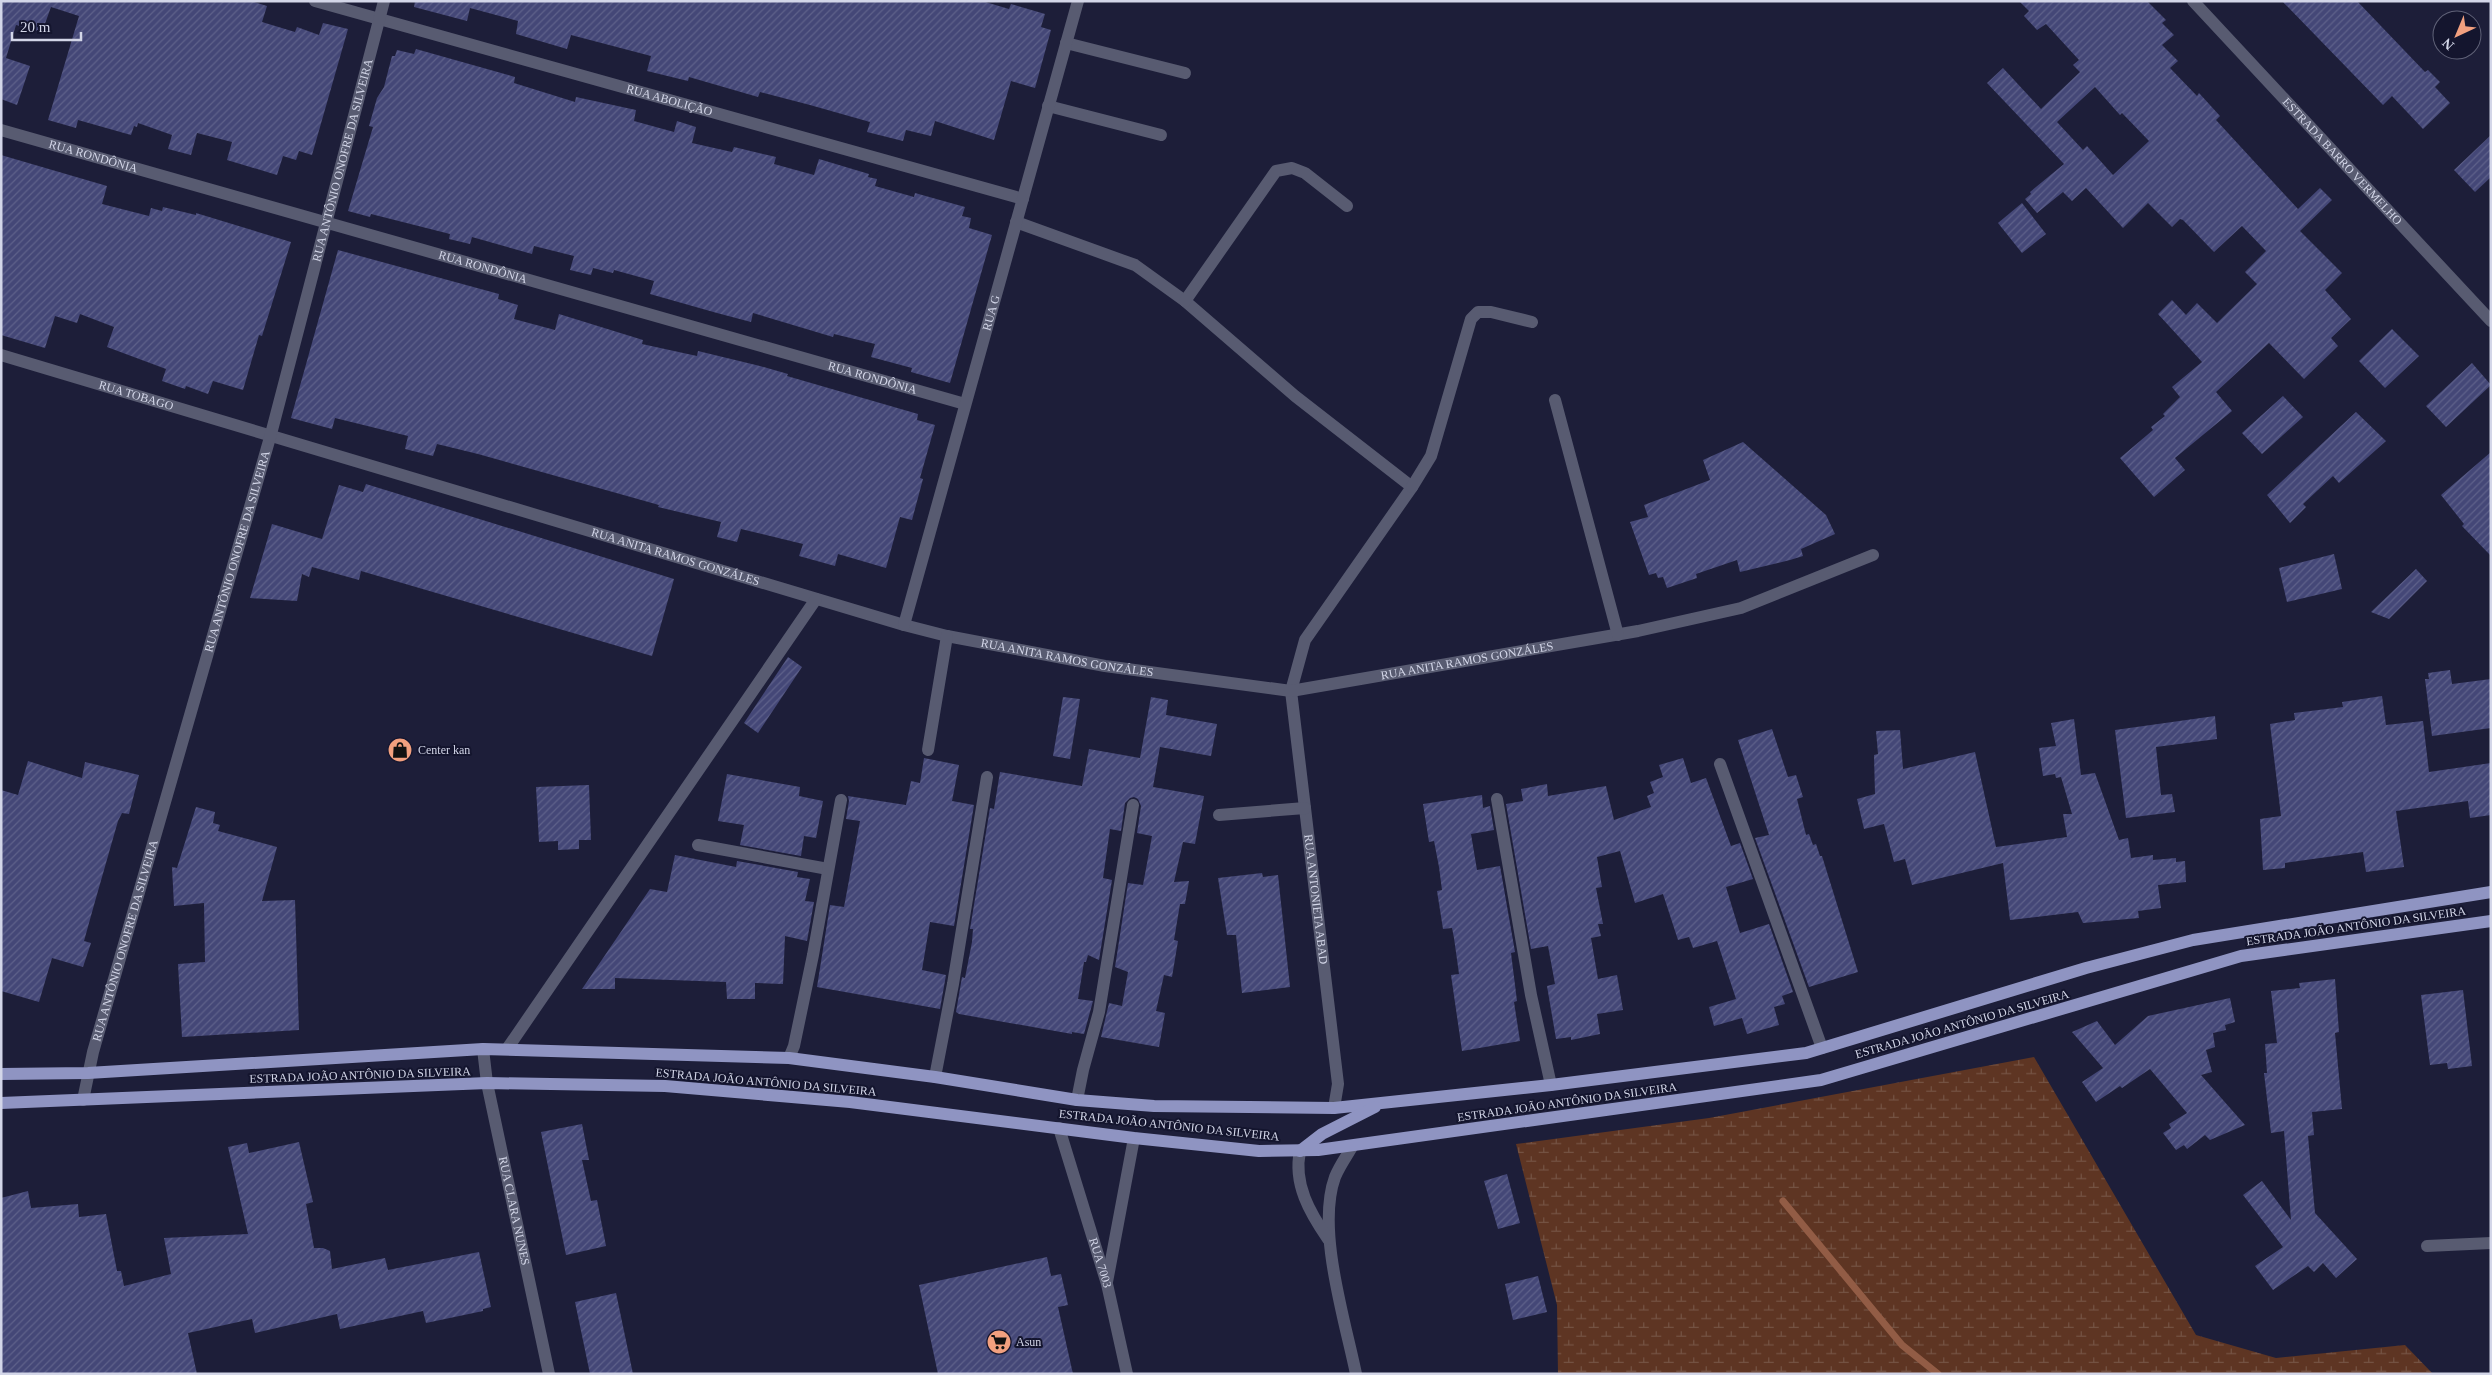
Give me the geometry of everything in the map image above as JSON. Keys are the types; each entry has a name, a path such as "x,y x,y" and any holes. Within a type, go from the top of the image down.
{"main road":[{"name":"ESTRADA JOÃO ANTÔNIO DA SILVEIRA","path":"1,1074 88,1073 483,1048 789,1058 935,1077 1077,1100 1154,1106 1334,1108 1551,1085 1806,1053 2086,968 2193,940 2491,892"},
{"name":"ESTRADA JOÃO ANTÔNIO DA SILVEIRA","path":"1,1103 487,1083 666,1086 850,1102 1134,1138 1259,1151 1300,1151 1352,1147 1821,1080 2241,956 2491,920"},
{"path":"1300,1151 1328,1130 1384,1103"}],"street":[{"name":"RUA ABOLIÇÃO","path":"315,1 1023,198"},
{"name":"RUA ANTÔNIO ONOFRE DA SILVEIRA","path":"83,1100 88,1073 271,434 384,1"},
{"name":"RUA G","path":"904,625 1078,1"},
{"name":"ESTRADA BARRO VERMELHO","path":"2193,1 2491,321"},
{"path":"1066,43 1185,73"},
{"path":"1048,106 1161,135"},
{"name":"RUA RONDÔNIA","path":"1,130 965,404"},
{"path":"1185,301 1276,171 1292,168 1305,173 1347,206"},
{"path":"1016,222 1135,266 1185,301 1295,396 1412,487"},
{"path":"1291,691 1305,640 1412,487 1431,456 1471,319 1478,312 1491,312 1532,322"},
{"name":"RUA TOBAGO","path":"1,355 271,434"},
{"path":"1555,400 1618,635"},
{"name":"RUA ANITA RAMOS GONZÁLES","path":"271,434 816,599 947,636 1105,666 1291,691 1618,635 1741,608 1874,555"},
{"path":"507,1049 816,599"},
{"path":"928,750 947,636"},
{"name":"RUA ANTONIETA ABAD","path":"1291,691 1338,1084 1334,1108"},
{"path":"1720,764 1822,1048"},
{"path":"935,1077 953,984 987,777"},
{"path":"1497,799 1531,995 1551,1085"},
{"path":"789,1058 794,1046 813,956 841,800"},
{"path":"1077,1100 1099,1012 1133,805"},
{"path":"1219,815 1305,808"},
{"path":"698,845 828,869"},
{"name":"RUA CLARA NUNES","path":"483,1048 487,1083 549,1374"},
{"name":"RUA 7003","path":"1059,1128 1107,1284"},
{"name":"RUA 7003","path":"1107,1284 1134,1138"},
{"path":"1352,1147 1335,1177 1331,1192 1328,1239 1356,1374"},
{"path":"1300,1151 1297,1173 1300,1185 1313,1217 1328,1239"},
{"path":"2427,1246 2491,1243"},
{"path":"1107,1284 1128,1374"}],"green space":[{"path":"2034,1057 2196,1335 2276,1358 2405,1345 2433,1374 1558,1374 1557,1305 1516,1144 1709,1118"}],"building":[{"path":"1,1 251,1 267,6 262,22 295,32 297,27 319,35 323,23 348,29 312,155 299,151 296,160 283,156 277,175 227,160 232,142 197,133 191,155 168,149 172,135 138,123 137,127 134,126 131,135 78,120 76,128 48,120 79,16 51,7 42,32 16,25 6,58 30,66 17,105 1,99"},
{"path":"415,1 982,1 1009,9 1011,4 1045,14 1041,27 1051,30 1035,88 1011,81 994,140 935,121 931,136 906,130 903,141 867,132 870,122 810,105 760,92 758,97 689,77 688,81 647,71 651,56 571,35 567,49 516,34 518,21 470,8 467,21 414,7"},
{"path":"2019,1 2147,1 2166,20 2162,23 2174,35 2162,45 2178,61 2170,68 2197,96 2199,93 2220,116 2216,120 2298,209 2320,188 2332,200 2300,231 2342,273 2325,290 2351,319 2331,338 2338,346 2304,379 2269,343 2216,392 2232,411 2175,458 2185,470 2154,497 2120,458 2153,430 2151,427 2165,416 2163,414 2180,397 2172,387 2202,362 2158,314 2172,300 2186,315 2197,303 2217,323 2257,284 2245,272 2266,251 2242,226 2214,252 2183,220 2180,219 2172,227 2148,203 2123,228 2086,188 2072,201 2063,192 2037,213 2025,199 2031,194 2030,192 2064,164 1987,83 2003,68 2041,109 2080,72 2073,65 2079,60 2046,24 2037,30 2024,16 2029,11","holes":["2095,87 2120,115 2122,113 2149,141 2113,175 2087,146 2083,150 2057,122"]},
{"path":"2282,1 2357,1 2425,72 2428,70 2440,82 2435,87 2450,103 2423,129 2392,96 2383,105"},
{"path":"416,49 515,77 514,83 575,102 576,97 636,110 634,121 674,132 677,121 696,127 692,143 732,152 734,147 776,157 774,164 814,175 819,159 869,174 868,177 877,179 875,186 914,197 915,193 965,207 962,216 971,218 969,228 992,235 950,383 911,372 912,368 871,357 875,344 834,334 833,337 753,313 751,322 717,313 650,294 654,281 614,270 613,273 593,268 591,275 570,270 574,256 534,246 532,254 472,237 470,244 449,239 450,234 371,214 370,217 348,211 373,127 369,126 377,98 384,87 392,56 395,56 397,50 414,54"},
{"path":"2491,135 2491,177 2475,192 2454,170"},
{"path":"1,155 107,186 102,204 149,216 151,208 162,211 163,207 196,215 196,213 291,242 262,336 259,335 243,390 213,381 208,394 186,386 185,389 162,381 166,369 107,347 114,327 80,314 77,323 55,316 45,348 1,335"},
{"path":"2022,203 2046,234 2022,253 1998,223"},
{"path":"338,250 499,294 498,299 518,305 514,319 555,330 559,314 643,340 642,344 697,356 698,351 760,366 788,374 787,376 918,414 917,420 935,425 920,478 923,479 912,520 900,517 886,568 838,554 835,566 799,556 803,544 741,529 737,542 717,537 721,522 658,507 659,505 478,454 437,444 433,456 405,449 408,436 335,418 332,429 291,418"},
{"path":"2392,329 2419,356 2385,388 2359,361"},
{"path":"2472,363 2491,385 2446,427 2426,406"},
{"path":"2283,396 2303,417 2262,454 2242,433"},
{"path":"2356,412 2386,441 2339,483 2333,476 2303,504 2306,507 2290,523 2267,495"},
{"path":"1743,442 1826,515 1835,534 1801,549 1803,556 1740,572 1737,560 1696,574 1697,578 1667,588 1663,577 1658,578 1656,573 1649,575 1630,522 1648,517 1644,505 1710,480 1703,460"},
{"path":"2491,452 2491,556 2462,526 2464,524 2441,495"},
{"path":"366,484 674,579 652,656 361,571 359,580 312,567 309,577 302,574 297,601 250,598 272,524 322,539 339,485 363,492"},
{"path":"2334,554 2342,589 2287,602 2279,568"},
{"path":"2416,569 2427,581 2389,619 2371,612"},
{"path":"788,657 802,667 758,733 744,723"},
{"path":"2450,670 2452,684 2491,679 2491,728 2432,736 2425,679 2429,679 2428,673"},
{"path":"2382,696 2386,725 2423,721 2429,772 2491,763 2491,815 2470,818 2468,801 2396,811 2404,867 2366,872 2363,852 2285,863 2285,868 2263,870 2260,819 2281,816 2270,724 2295,720 2294,713 2343,707 2342,702"},
{"path":"1063,697 1080,699 1070,759 1053,756"},
{"path":"1151,697 1168,700 1166,715 1217,724 1211,756 1160,747 1153,787 1204,796 1195,844 1183,842 1174,882 1189,881 1185,904 1180,904 1174,940 1178,941 1172,977 1164,975 1156,1011 1165,1013 1159,1047 1101,1037 1109,1003 1122,1006 1128,972 1115,967 1128,883 1143,885 1152,836 1137,833 1141,806 1138,799 1134,797 1125,803 1121,831 1110,829 1103,878 1112,880 1099,960 1088,955 1086,962 1084,962 1078,999 1093,1001 1084,1034 1072,1032 1072,1034 959,1014 956,1012 962,977 965,978 972,942 973,929 970,929 990,808 994,809 1000,772 1082,786 1089,749 1140,758"},
{"path":"2215,716 2217,739 2156,747 2161,795 2172,794 2175,812 2126,818 2115,730"},
{"path":"2074,719 2081,775 2095,773 2119,840 2128,838 2131,858 2153,855 2153,860 2176,858 2176,862 2185,861 2186,882 2158,885 2161,908 2138,911 2139,918 2083,923 2078,912 2010,920 2003,863 1912,885 1905,859 1894,862 1884,824 1864,829 1857,799 1875,794 1874,755 1878,754 1876,731 1900,730 1903,769 1975,752 1996,847 2067,837 2063,814 2072,814 2061,777 2056,778 2055,774 2043,776 2039,748 2056,746 2051,723"},
{"path":"1772,729 1788,777 1796,775 1803,797 1797,799 1806,835 1809,834 1813,845 1816,844 1820,856 1822,856 1858,972 1809,987 1755,838 1769,835 1738,740"},
{"path":"924,758 959,765 952,801 974,805 954,926 930,922 922,970 946,975 940,1009 817,987 830,905 844,907 860,821 846,819 848,796 906,805 911,781 920,783"},
{"path":"1683,758 1691,783 1706,778 1731,846 1740,843 1753,879 1726,887 1740,933 1769,924 1793,992 1782,996 1785,1004 1774,1007 1779,1025 1747,1034 1742,1018 1714,1026 1709,1007 1736,999 1717,941 1693,948 1689,937 1678,940 1663,894 1635,903 1620,851 1597,857 1602,887 1596,888 1603,924 1598,924 1601,936 1591,938 1598,979 1617,975 1623,1010 1597,1014 1600,1034 1571,1040 1571,1037 1556,1039 1547,986 1555,984 1548,946 1531,949 1506,804 1523,801 1521,789 1547,784 1548,796 1606,786 1614,820 1651,807 1647,796 1654,793 1650,782 1663,777 1659,765"},
{"path":"28,761 82,778 85,762 139,775 129,814 122,813 118,821 84,941 91,943 83,967 52,958 39,1002 1,991 1,790 18,795"},
{"path":"727,774 800,787 799,796 823,801 816,838 804,836 801,856 740,845 744,825 718,821"},
{"path":"589,785 591,840 579,840 579,849 558,850 558,841 539,842 536,787"},
{"path":"1482,795 1483,808 1490,806 1494,830 1471,834 1477,870 1500,866 1515,952 1511,953 1517,1001 1514,1002 1520,1041 1462,1051 1451,975 1459,974 1454,938 1452,928 1443,929 1437,891 1442,890 1439,867 1434,841 1429,842 1423,804"},
{"path":"196,807 215,812 213,823 220,825 218,831 277,847 262,901 295,900 299,1030 182,1037 178,964 205,962 204,903 174,906 172,867 177,868"},
{"path":"675,855 736,867 737,861 798,872 797,877 810,879 805,901 814,902 807,941 785,936 783,984 755,983 755,999 727,999 726,982 615,978 615,989 582,989 650,889 667,892"},
{"path":"1262,873 1263,877 1278,875 1290,987 1242,993 1236,935 1227,935 1218,878"},
{"path":"2335,979 2339,1032 2335,1033 2342,1109 2312,1112 2314,1135 2308,1136 2315,1213 2357,1259 2336,1278 2323,1263 2314,1272 2308,1266 2273,1290 2255,1266 2283,1247 2243,1195 2262,1181 2291,1220 2284,1131 2271,1133 2264,1073 2267,1073 2265,1044 2277,1043 2271,991 2300,988 2299,983"},
{"path":"2463,990 2472,1066 2448,1069 2447,1063 2430,1065 2421,995"},
{"path":"2230,998 2235,1022 2225,1025 2226,1030 2213,1033 2215,1047 2206,1050 2212,1072 2201,1075 2245,1125 2210,1140 2205,1135 2187,1149 2184,1145 2176,1150 2163,1133 2171,1128 2169,1124 2187,1113 2150,1069 2122,1088 2120,1086 2096,1102 2082,1082 2103,1068 2072,1032 2097,1021 2115,1045 2148,1016"},
{"path":"582,1124 589,1160 582,1160 591,1201 597,1200 606,1246 566,1255 541,1132"},
{"path":"299,1142 313,1202 306,1204 314,1248 323,1248 330,1251 332,1269 385,1258 388,1270 479,1252 491,1307 483,1309 483,1311 426,1323 423,1311 340,1329 337,1314 255,1333 252,1319 188,1333 197,1374 1,1374 1,1198 28,1191 31,1208 78,1204 79,1217 106,1214 117,1271 121,1271 124,1286 171,1274 164,1238 248,1234 228,1147 247,1143 249,1153"},
{"path":"1507,1174 1520,1223 1498,1229 1484,1181"},
{"name":"Asun","path":"1047,1257 1051,1276 1061,1274 1068,1305 1058,1307 1073,1374 938,1374 919,1285"},
{"path":"1538,1276 1547,1312 1513,1320 1505,1284"},
{"path":"616,1293 633,1374 590,1374 575,1302"}],"waterway":[{"path":"1783,1201 1902,1345 1938,1374"}],"place":[{"name":"Center kan","path":"400,750"},
{"name":"Asun","path":"999,1342"}]}
